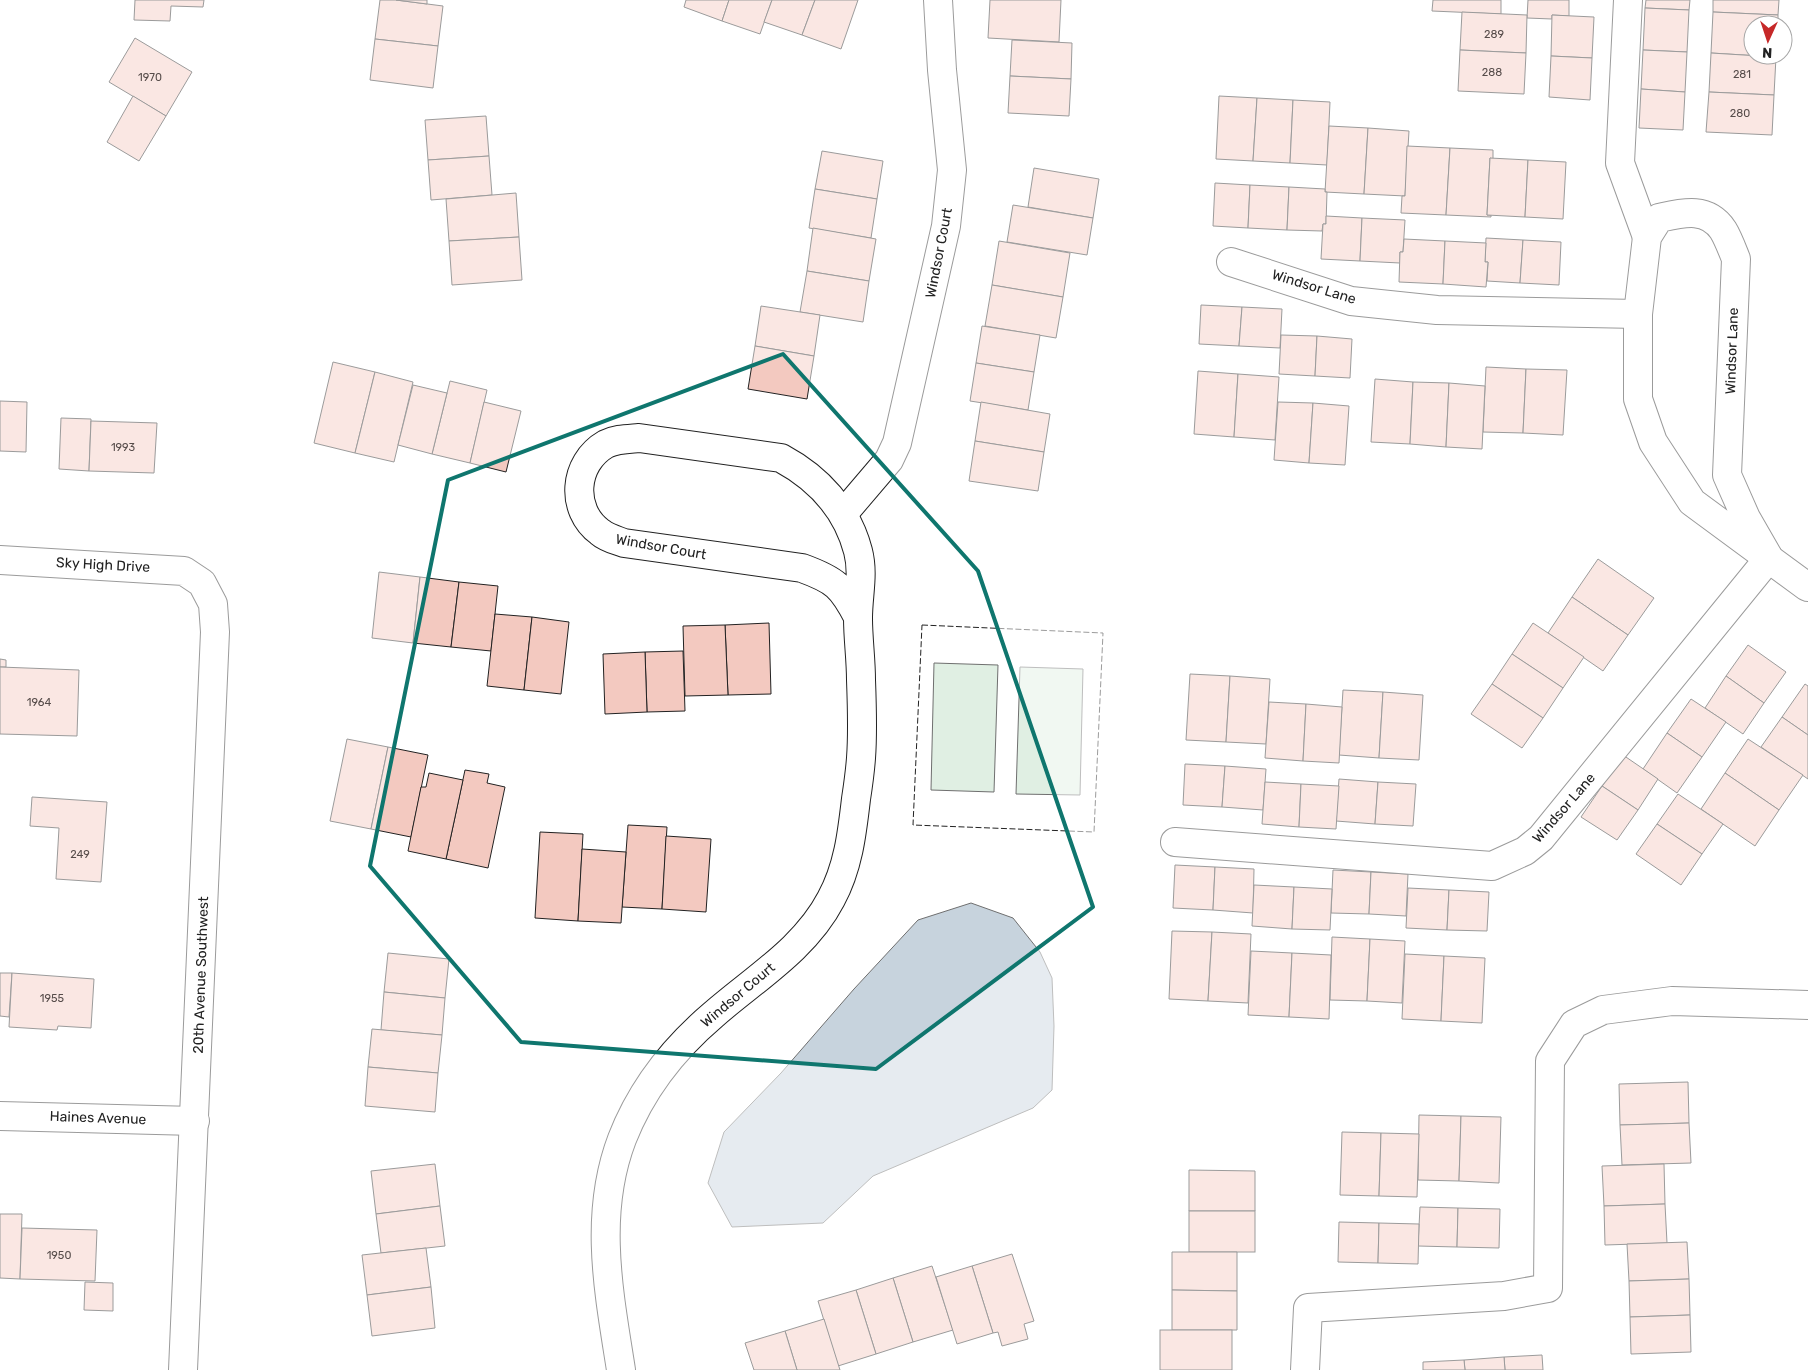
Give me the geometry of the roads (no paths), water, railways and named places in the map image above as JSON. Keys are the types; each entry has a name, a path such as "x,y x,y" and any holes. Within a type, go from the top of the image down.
{"street":[{"name":"Windsor Court","path":"843,514 889,460 897,443 946,226 952,170 942,70 938,0"},
{"name":"Windsor Lane","path":"1628,0 1620,163 1647,237"},
{"name":"Windsor Lane","path":"1769,558 1746,518 1728,476 1736,258 1722,229 1704,213 1683,213 1659,218 1647,237 1638,314 1638,399 1653,442 1692,502 1808,587"},
{"name":"Windsor Lane","path":"1231,262 1351,301 1436,310 1638,314"},
{"name":"Windsor Court","path":"621,1370 608,1284 604,1231 611,1178 622,1140 645,1092 676,1050 712,1016 782,958 808,933 831,900 846,863 852,838 861,758 861,678 858,617 862,577 858,551 843,514 818,484 798,467 781,458 639,438 618,439 606,444 596,451 587,462 581,474 579,500 587,518 600,533 624,543 802,568 826,576 846,593 858,617"},
{"name":"Windsor Lane","path":"1175,842 1492,866 1525,850 1541,838 1769,558"},
{"name":"Sky High Drive","path":"0,560 184,571 202,583"},
{"name":"20th Avenue Southwest","path":"183,1370 215,632 213,604 202,583"},
{"path":"1305,1370 1308,1308 1504,1296 1548,1288 1550,1061 1574,1024 1603,1010 1672,1001 1808,1005"},
{"name":"Haines Avenue","path":"0,1116 195,1121"}]}
